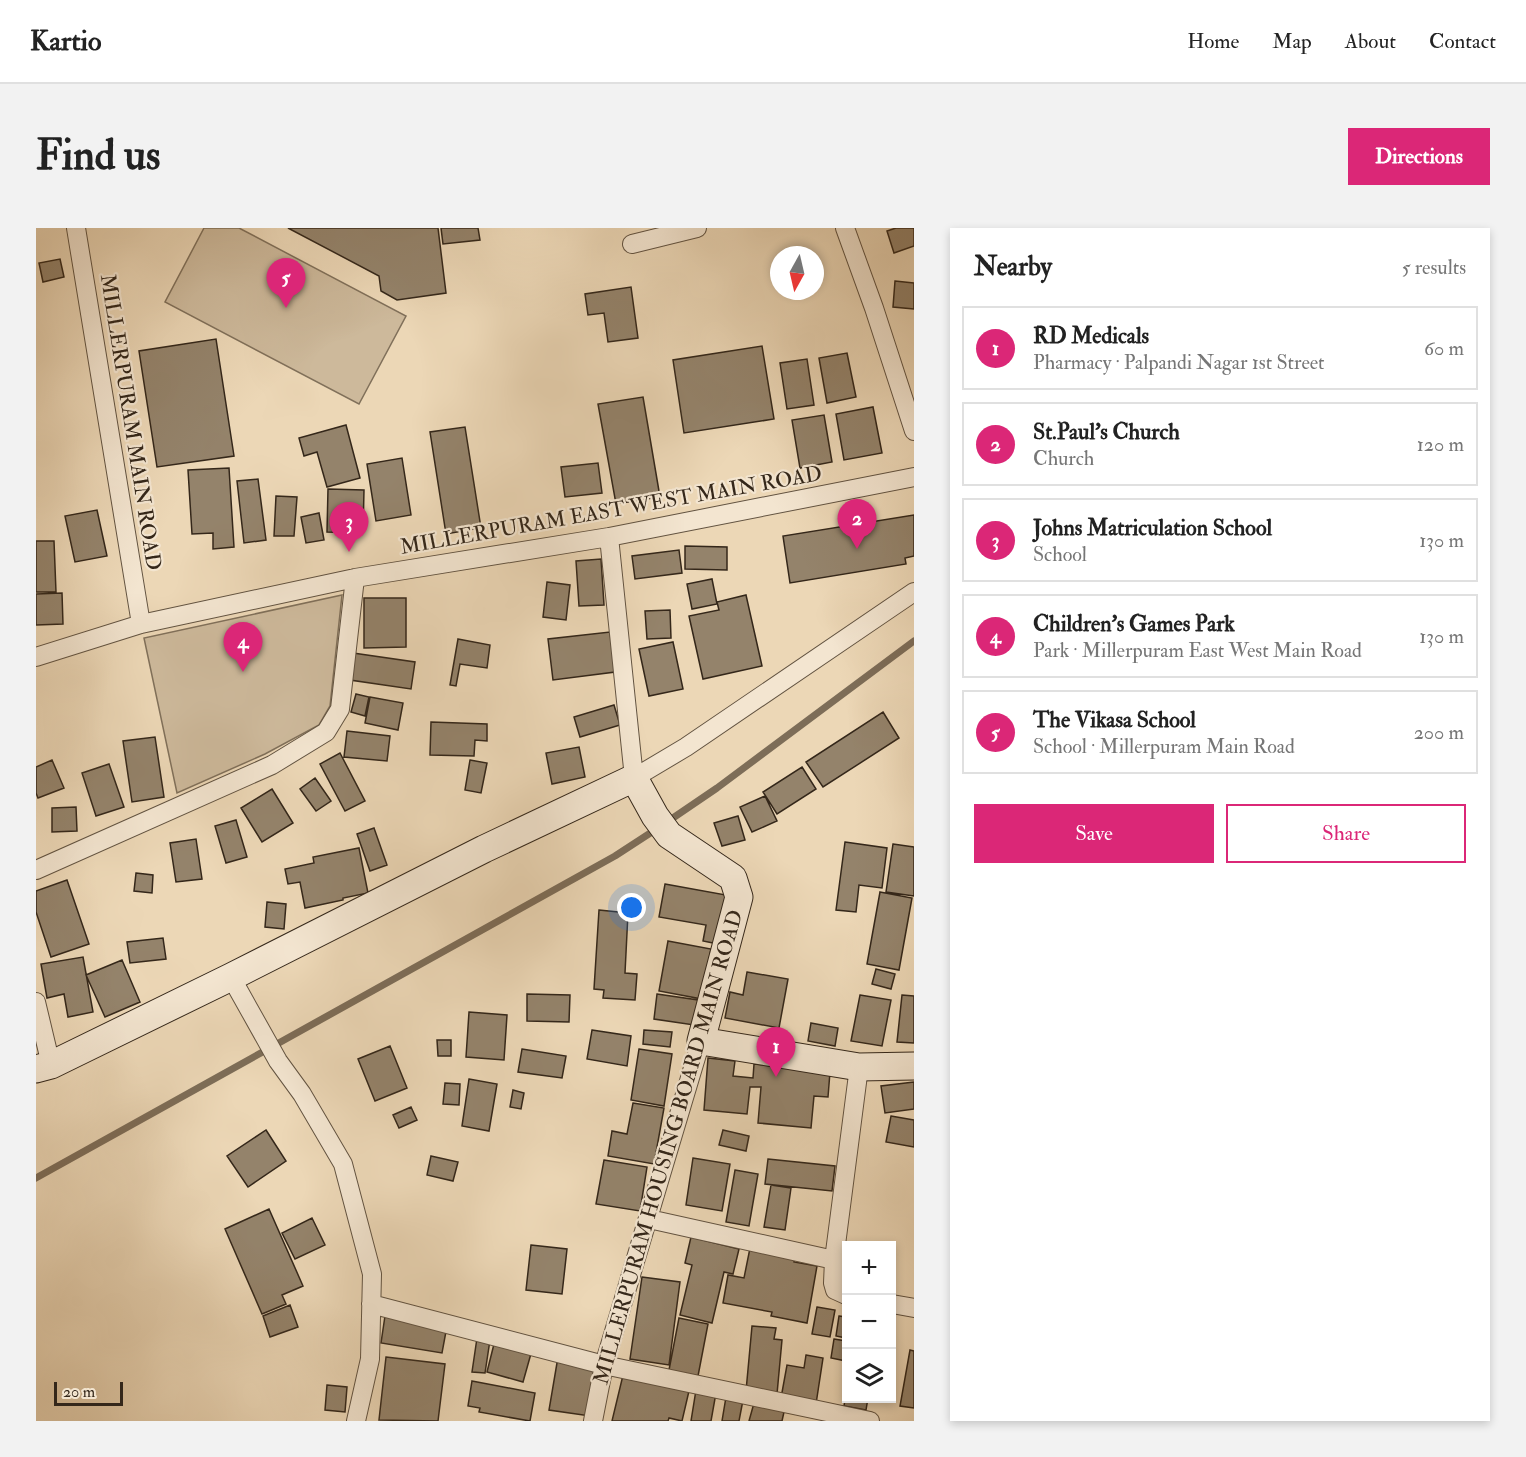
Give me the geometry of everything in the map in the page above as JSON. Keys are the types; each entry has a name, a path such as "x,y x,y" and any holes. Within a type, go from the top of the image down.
{"street":[{"name":"MILLERPURAM MAIN ROAD","path":"76,228 141,624"},
{"path":"632,244 697,228"},
{"path":"845,228 914,431"},
{"name":"MILLERPURAM EAST WEST MAIN ROAD","path":"36,657 141,624 356,578 609,537 914,477"},
{"path":"609,537 634,778"},
{"path":"36,870 272,765 327,732 340,709 356,578"},
{"path":"36,1002 44,1067 231,977 483,849 634,778 686,747 914,592"},
{"name":"MILLERPURAM HOUSING BOARD MAIN ROAD","path":"593,1421 604,1365 701,1041 739,897 733,878 662,826 634,778"},
{"path":"231,977 278,1061 302,1094 343,1164 372,1274 370,1359 356,1421"},
{"path":"701,1041 859,1067 914,1066"},
{"path":"842,1293 836,1290 833,1283 834,1260 859,1067"},
{"path":"649,1219 834,1260"},
{"path":"371,1304 604,1365 870,1421"},
{"path":"896,1305 914,1308"}],"shaded area":[{"path":"204,228 239,228 406,316 359,404 165,302"},
{"path":"342,595 330,706 319,725 265,754 177,793 144,638"}],"building":[{"path":"288,228 438,228 446,293 397,300 381,291 379,276"},
{"path":"441,228 478,228 480,240 443,244"},
{"path":"896,228 914,228 914,246 894,253 887,231"},
{"path":"60,259 64,277 43,282 39,263"},
{"path":"895,281 914,283 914,309 893,307"},
{"path":"631,287 638,338 608,342 604,313 588,315 585,294"},
{"path":"216,339 234,456 157,467 139,351"},
{"path":"762,346 774,419 684,433 673,360"},
{"path":"847,353 856,397 827,403 819,358"},
{"path":"807,359 814,405 787,409 780,363"},
{"path":"643,397 660,497 616,504 598,404"},
{"path":"873,407 882,453 844,460 836,414"},
{"path":"824,415 832,462 800,468 792,420"},
{"path":"346,425 360,478 327,487 317,452 304,456 299,438"},
{"path":"465,427 481,528 446,534 430,432"},
{"path":"402,458 411,515 376,521 367,464"},
{"path":"598,463 602,493 565,497 561,467"},
{"path":"229,468 234,547 213,549 213,533 192,534 188,470"},
{"path":"258,479 266,540 244,543 237,481"},
{"path":"328,489 364,490 363,533 327,532"},
{"path":"276,496 297,497 294,536 274,536"},
{"path":"97,510 107,556 75,562 65,516"},
{"path":"319,513 324,540 306,543 301,517"},
{"path":"914,515 914,556 905,558 906,564 790,583 783,536"},
{"path":"36,541 54,541 56,592 36,592"},
{"path":"685,546 727,547 727,570 685,569"},
{"path":"679,550 682,573 635,579 632,556"},
{"path":"601,559 604,605 579,606 576,561"},
{"path":"712,579 717,604 692,609 687,584"},
{"path":"547,582 570,585 566,620 543,617"},
{"path":"62,593 63,624 36,625 36,594"},
{"path":"746,595 762,666 703,679 689,616 719,610 717,602"},
{"path":"364,598 406,598 406,647 364,648"},
{"path":"670,610 671,638 647,639 645,611"},
{"path":"610,632 615,672 553,680 548,639"},
{"path":"458,639 490,645 487,668 460,664 456,686 450,685"},
{"path":"673,642 683,689 649,696 639,649"},
{"path":"353,653 415,662 411,689 350,680"},
{"path":"356,694 369,697 365,716 351,712"},
{"path":"370,697 403,703 398,730 365,723"},
{"path":"614,705 620,725 580,737 574,717"},
{"path":"883,712 899,738 823,787 806,762"},
{"path":"431,722 487,724 487,741 475,740 474,756 430,755"},
{"path":"347,731 390,736 387,761 344,757"},
{"path":"155,737 164,797 132,802 123,741"},
{"path":"579,747 585,777 552,784 546,753"},
{"path":"340,753 365,801 345,811 320,764"},
{"path":"52,760 64,788 38,798 36,767"},
{"path":"470,760 487,763 481,793 465,790"},
{"path":"109,764 124,807 96,816 82,773"},
{"path":"802,767 816,789 777,814 763,792"},
{"path":"315,778 331,801 316,811 300,789"},
{"path":"272,789 293,823 262,842 241,808"},
{"path":"765,796 777,821 752,832 740,807"},
{"path":"76,807 77,831 52,832 52,808"},
{"path":"738,816 745,840 722,846 714,823"},
{"path":"236,820 247,857 226,863 215,826"},
{"path":"374,828 387,865 370,871 357,834"},
{"path":"196,839 202,879 176,882 170,843"},
{"path":"845,842 887,848 882,888 859,885 856,912 836,910"},
{"path":"893,844 914,847 914,896 886,892"},
{"path":"359,848 368,893 305,908 300,882 288,884 285,869 314,863 313,857"},
{"path":"136,873 153,875 152,893 134,891"},
{"path":"67,880 89,944 51,957 36,912 36,891"},
{"path":"665,884 726,895 718,944 703,941 706,925 659,917"},
{"path":"880,892 912,898 899,970 867,964"},
{"path":"267,902 286,904 284,929 265,927"},
{"path":"599,910 628,913 625,973 637,974 635,1000 603,998 604,990 594,989"},
{"path":"163,938 166,959 130,963 127,942"},
{"path":"668,941 711,949 702,999 659,991"},
{"path":"83,957 93,1012 68,1017 64,994 47,998 41,964"},
{"path":"122,960 140,1002 105,1017 86,975"},
{"path":"876,969 895,974 891,989 872,984"},
{"path":"747,972 788,979 779,1028 725,1018 730,992 743,995"},
{"path":"527,994 570,995 569,1022 527,1021"},
{"path":"657,994 698,1000 694,1025 654,1019"},
{"path":"860,995 891,1000 882,1046 851,1041"},
{"path":"902,995 914,996 914,1043 897,1042"},
{"path":"469,1012 507,1015 504,1060 466,1057"},
{"path":"811,1023 838,1028 835,1046 808,1041"},
{"path":"592,1030 631,1036 627,1066 587,1059"},
{"path":"644,1030 672,1032 670,1047 643,1044"},
{"path":"437,1040 451,1040 451,1056 438,1056"},
{"path":"390,1046 407,1088 375,1101 358,1059"},
{"path":"522,1049 566,1056 562,1078 518,1072"},
{"path":"639,1049 672,1054 664,1106 631,1100"},
{"path":"708,1058 735,1061 733,1076 753,1078 754,1064 830,1072 828,1097 814,1096 811,1128 758,1123 761,1087 750,1087 747,1114 704,1110"},
{"path":"469,1079 497,1084 489,1131 462,1126"},
{"path":"914,1082 914,1109 885,1113 881,1086"},
{"path":"445,1083 460,1084 459,1105 443,1104"},
{"path":"513,1090 524,1093 521,1109 510,1107"},
{"path":"633,1103 664,1108 654,1164 608,1156 612,1131 627,1134"},
{"path":"411,1107 417,1120 399,1128 393,1115"},
{"path":"891,1116 914,1120 914,1147 886,1142"},
{"path":"266,1130 286,1161 248,1187 227,1156"},
{"path":"723,1130 749,1136 746,1151 719,1145"},
{"path":"431,1156 458,1162 453,1181 427,1175"},
{"path":"693,1158 730,1164 722,1211 686,1205"},
{"path":"768,1159 835,1166 832,1191 765,1184"},
{"path":"604,1160 647,1167 640,1211 596,1204"},
{"path":"735,1170 758,1174 749,1226 726,1222"},
{"path":"771,1185 791,1188 785,1230 764,1227"},
{"path":"269,1209 303,1286 282,1295 286,1304 262,1314 225,1229"},
{"path":"312,1218 325,1245 295,1259 282,1233"},
{"path":"691,1237 739,1249 733,1274 724,1272 712,1323 680,1315 692,1265 685,1263"},
{"path":"531,1245 567,1249 562,1294 526,1290"},
{"path":"750,1248 795,1256 794,1262 817,1266 807,1323 771,1316 772,1312 723,1303 728,1275 744,1278"},
{"path":"642,1277 680,1282 669,1365 630,1359"},
{"path":"290,1305 298,1327 270,1337 263,1316"},
{"path":"817,1307 835,1310 830,1337 812,1334"},
{"path":"385,1316 447,1326 442,1353 381,1343"},
{"path":"839,1316 842,1316 842,1337 836,1336"},
{"path":"679,1318 708,1324 698,1376 669,1370"},
{"path":"752,1326 776,1328 774,1339 782,1340 777,1394 746,1391"},
{"path":"477,1338 490,1340 485,1373 472,1372"},
{"path":"834,1339 842,1340 842,1360 831,1358"},
{"path":"495,1340 532,1350 523,1382 487,1372"},
{"path":"910,1350 914,1351 914,1408 900,1406"},
{"path":"806,1355 823,1358 816,1404 781,1398 787,1365 804,1368"},
{"path":"386,1357 445,1364 438,1421 379,1420"},
{"path":"558,1357 599,1365 590,1416 549,1410"},
{"path":"624,1371 689,1391 682,1421 669,1418 668,1421 612,1421"},
{"path":"472,1381 535,1393 530,1421 479,1412 480,1408 468,1406"},
{"path":"327,1385 347,1387 345,1412 325,1410"},
{"path":"696,1390 716,1393 711,1421 691,1421"},
{"path":"726,1397 743,1400 739,1421 722,1421"},
{"path":"754,1403 784,1412 782,1421 749,1421"},
{"path":"844,1403 867,1403 866,1410 844,1406"}],"waterway":[{"path":"667,822 717,788 914,641"},
{"path":"36,1178 615,856 658,828"}],"place":[{"name":"The Vikasa School","path":"286,308"},
{"name":"St.Paul's Church","path":"857,549"},
{"name":"Johns Matriculation School","path":"349,552"},
{"name":"Children's Games Park","path":"243,672"},
{"name":"RD Medicals","path":"776,1077"}]}
